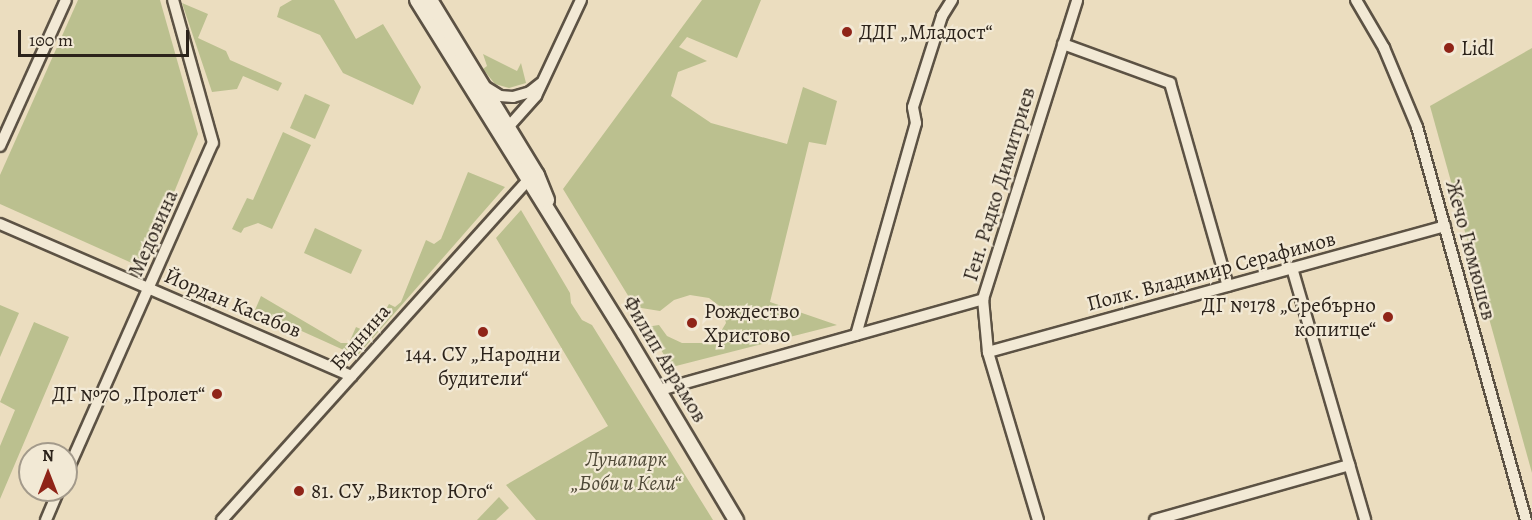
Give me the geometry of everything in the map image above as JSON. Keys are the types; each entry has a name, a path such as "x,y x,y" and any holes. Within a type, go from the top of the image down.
{"street":[{"path":"0,146 66,0"},
{"name":"Медовина","path":"78,447 213,143 172,0"},
{"name":"Филип Аврамов","path":"417,0 504,132 537,175 556,221"},
{"name":"Филип Аврамов","path":"430,0 483,86 527,181 556,221 660,390 736,520"},
{"path":"504,132 528,107 547,74 581,0"},
{"path":"856,335 916,123 913,107 942,16 952,0"},
{"name":"Ген. Радко Димитриев","path":"1038,520 988,352 983,299 1077,0"},
{"name":"Жечо Гюмюшев","path":"1356,0 1384,48 1417,127 1526,520"},
{"path":"1063,44 1170,83 1228,286"},
{"path":"483,86 500,96 516,97 535,89 547,74"},
{"name":"Бъднина","path":"222,520 352,376 516,188 527,181"},
{"name":"Йордан Касабов","path":"0,224 352,376"},
{"name":"Полк. Владимир Серафимов","path":"988,352 1444,226"},
{"path":"1292,268 1365,520"},
{"path":"660,390 983,299"},
{"path":"1155,520 1349,465"},
{"path":"46,520 54,502"}],"green space":[{"path":"78,0 160,0 198,134 143,268 0,204 0,175"},
{"path":"292,0 334,0 356,39 383,24 421,87 413,105 343,73 320,35 277,17 280,7"},
{"path":"702,0 761,0 737,58 687,37 679,47 707,61 678,72 671,96 711,123 787,144 803,87 837,101 826,145 809,142 770,302 837,325 672,367 646,327 659,325 667,336 682,343 709,343 717,338 726,323 722,308 709,298 690,295 674,300 660,311 635,307 563,189"},
{"path":"182,3 208,14 198,38 226,51 230,60 282,83 278,91 243,76 237,89 212,92"},
{"path":"1532,48 1532,473 1430,106"},
{"path":"483,54 517,71 521,63 526,83 509,88 495,84 483,69 487,66"},
{"path":"305,94 330,105 315,139 290,128"},
{"path":"283,132 311,145 272,229 258,223 244,228 241,233 232,229 247,198 253,200"},
{"path":"468,172 505,187 357,356 255,310 261,296 341,343 349,343 356,327 372,334 389,304 395,307 401,302 426,240 434,244 441,239"},
{"name":"Лунапарк „Боби и Кели“","path":"521,210 570,293 571,303 582,320 592,325 713,520 536,520 506,485 608,426 496,238"},
{"path":"315,228 362,250 351,274 304,253"},
{"path":"0,305 19,313 0,357"},
{"path":"34,322 69,337 24,442 18,442 18,457 0,499 0,446 15,410 0,402"},
{"path":"499,497 509,508 496,520 477,520"}],"place":[{"name":"ДДГ „Младост“","path":"847,32"},
{"name":"Lidl","path":"1449,48"},
{"name":"ДГ №178 „Сребърно копитце“","path":"1388,317"},
{"name":"Рождество Христово","path":"692,323"},
{"name":"144. СУ „Народни будители“","path":"483,332"},
{"name":"ДГ №70 „Пролет“","path":"217,394"},
{"name":"81. СУ „Виктор Юго“","path":"299,491"}]}
